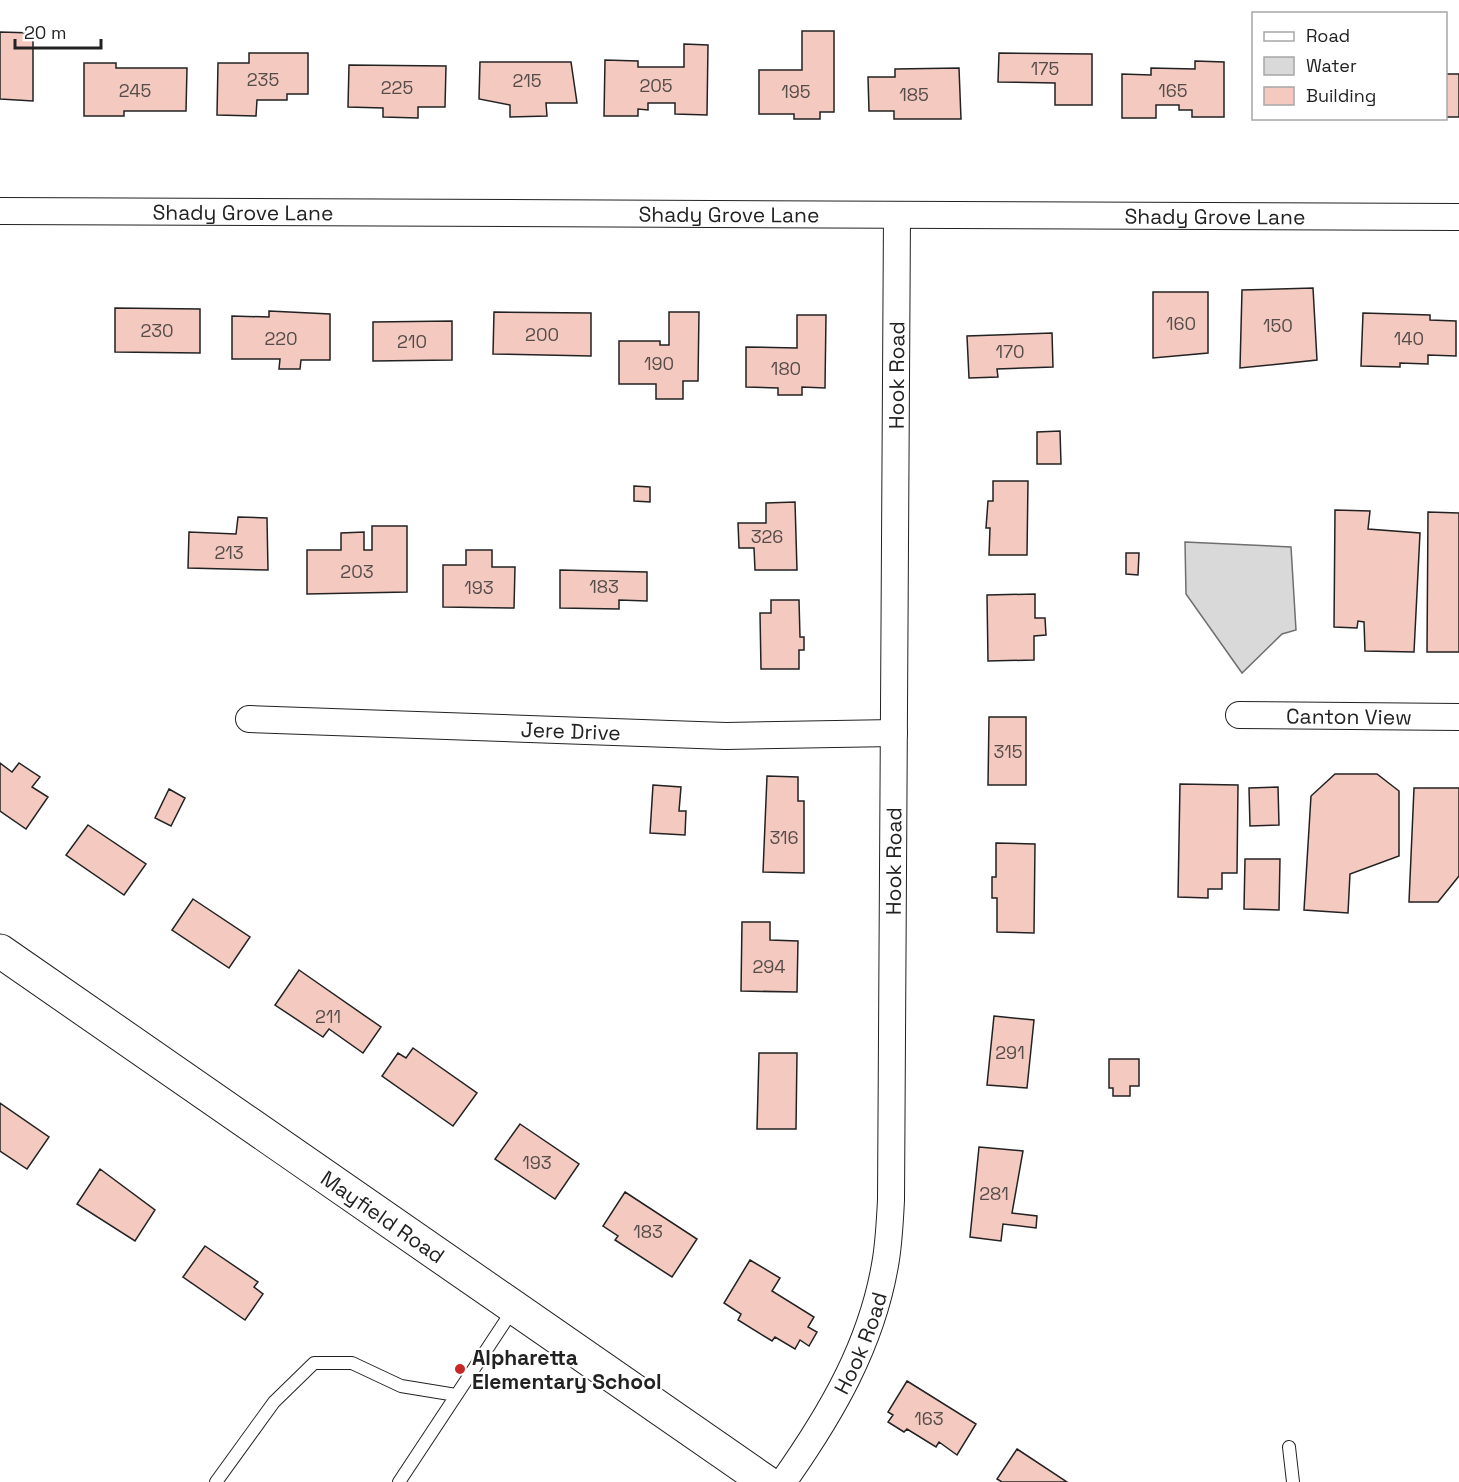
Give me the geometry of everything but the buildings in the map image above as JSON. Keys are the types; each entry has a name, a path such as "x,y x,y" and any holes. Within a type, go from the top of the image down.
{"street":[{"name":"Shady Grove Lane","path":"0,210 1459,217"},
{"name":"Hook Road","path":"783,1482 822,1426 851,1374 872,1318 886,1260 891,1200 897,214"},
{"name":"Canton View","path":"1239,715 1459,717"},
{"name":"Jere Drive","path":"249,719 726,736 894,733"},
{"name":"Mayfield Road","path":"0,951 766,1482"}],"lane":[{"path":"399,1482 515,1307"},
{"path":"216,1482 274,1402 314,1363 352,1363 401,1386 456,1395"},
{"path":"1289,1447 1293,1482"}],"water":[{"path":"1185,542 1291,547 1296,630 1282,634 1242,673 1186,594"}],"place":[{"name":"Alpharetta Elementary School","path":"460,1369"}]}
